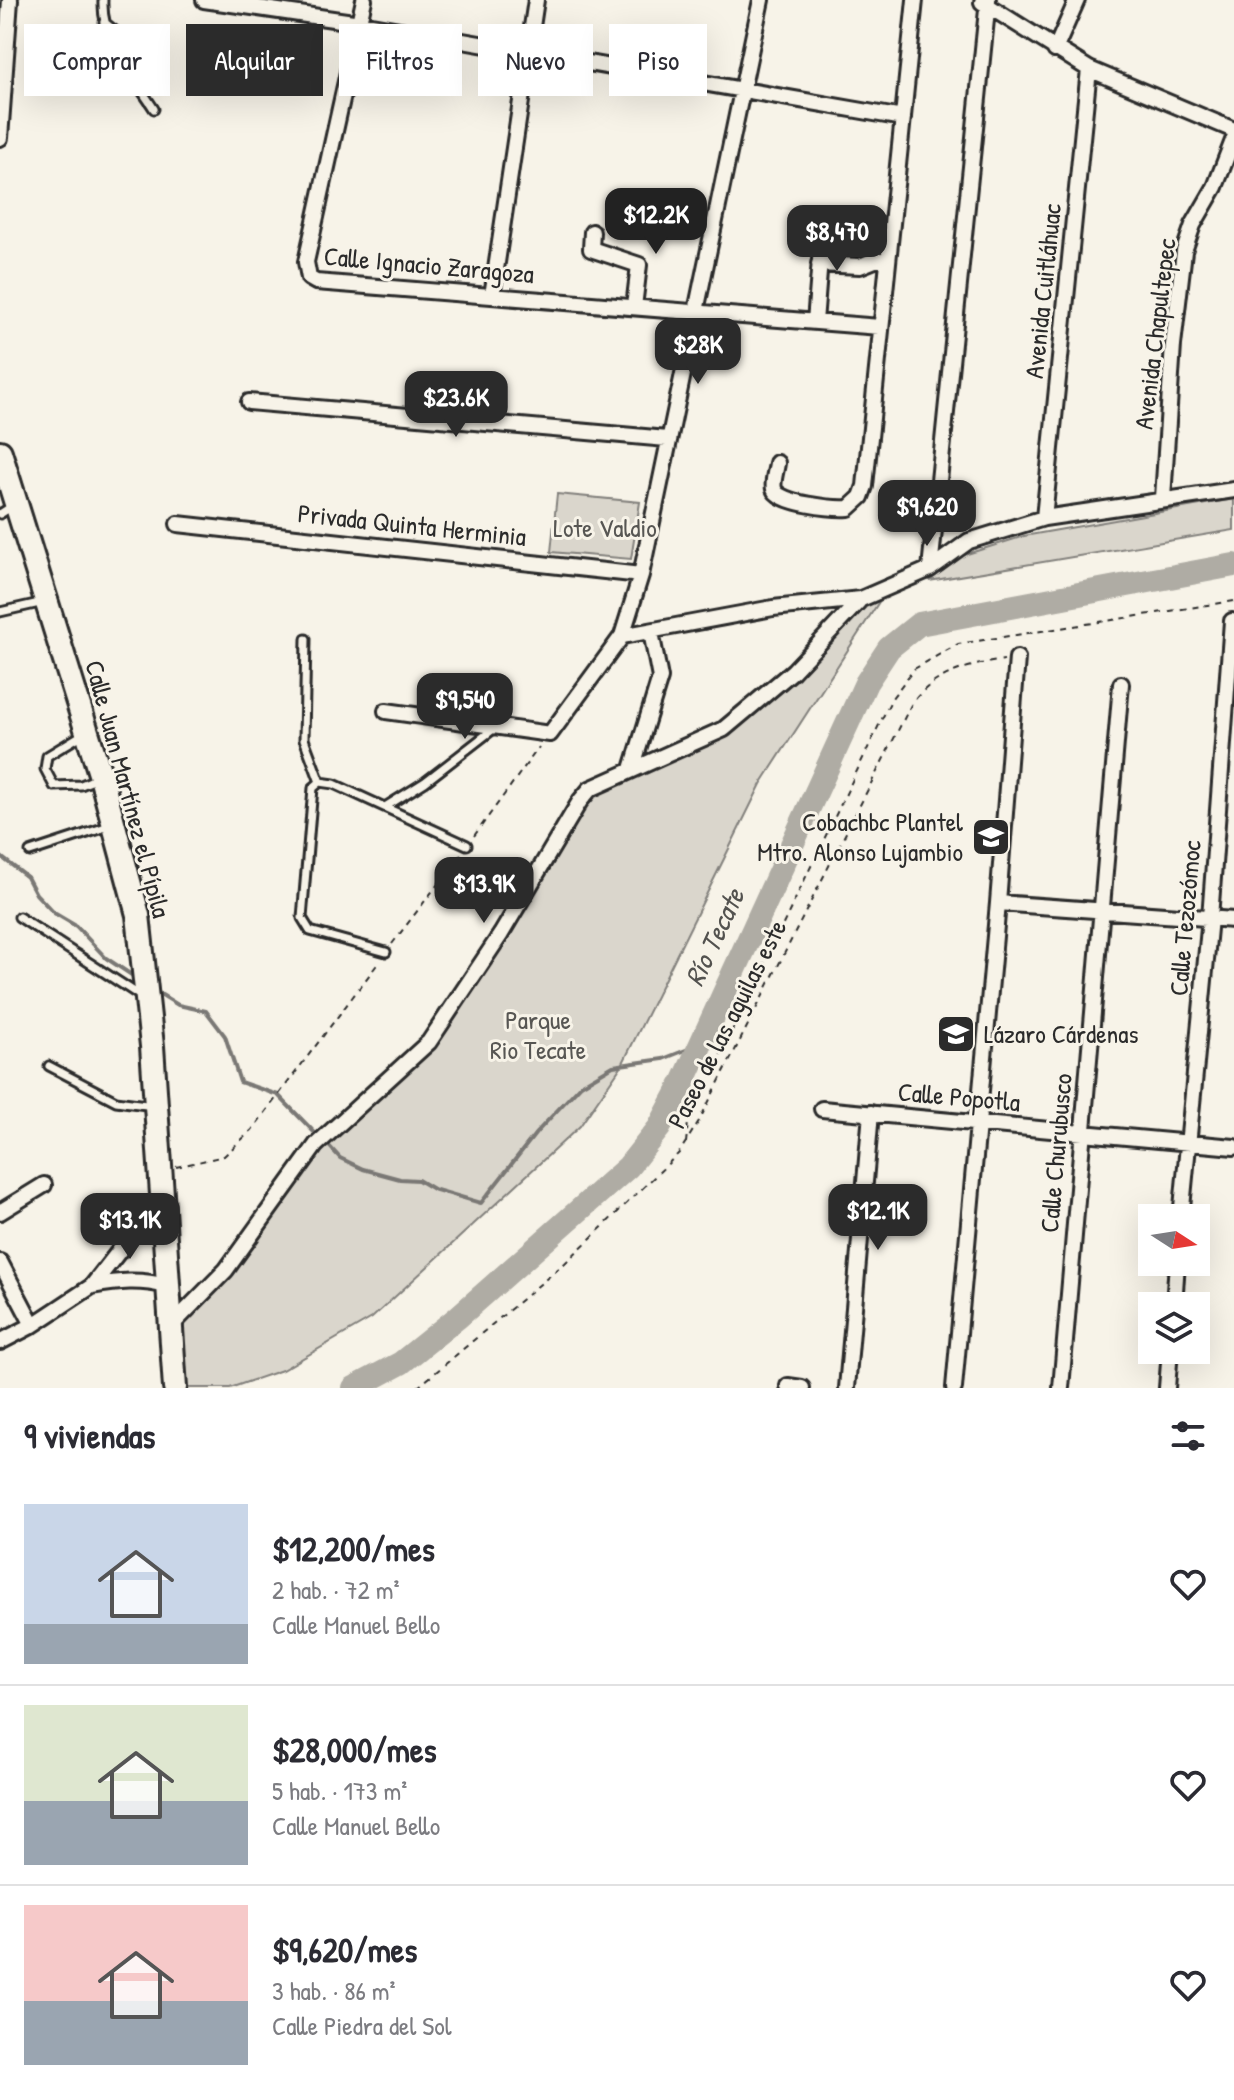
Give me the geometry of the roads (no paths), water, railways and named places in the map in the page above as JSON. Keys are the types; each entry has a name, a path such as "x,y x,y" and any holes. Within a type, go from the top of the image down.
{"main road":[{"name":"Calle Juan Martínez el Pípila","path":"0,452 8,509 46,602 101,777 138,915 156,1106 175,1388"}],"street":[{"path":"0,138 10,0"},
{"path":"204,0 478,43"},
{"path":"360,23 364,0"},
{"path":"532,24 536,0"},
{"path":"386,711 550,734 622,636 641,575 761,0"},
{"path":"777,463 775,492 784,500 849,508 861,497 865,486 915,0"},
{"path":"1055,50 1077,0"},
{"path":"930,569 985,2 1055,50 1089,69 1233,128"},
{"name":"Calle Ignacio Zaragoza","path":"360,23 306,262 309,278 325,285 880,327"},
{"path":"593,64 903,118"},
{"name":"Avenida Cuitláhuac","path":"1044,518 1089,69"},
{"path":"492,296 521,96"},
{"name":"Avenida Chapultepec","path":"1163,498 1173,345 1184,251 1193,225 1215,187 1233,128"},
{"path":"815,322 823,222"},
{"path":"592,232 591,249 639,265 634,307"},
{"path":"819,264 860,266 875,260 887,260"},
{"path":"249,402 667,439"},
{"path":"622,636 773,608 861,599 930,569 969,541 1044,518 1163,498 1234,490"},
{"name":"Privada Quinta Herminia","path":"178,524 641,575"},
{"path":"169,1328 226,1270 316,1145 429,1042 501,934 590,789 724,729 793,671 861,599"},
{"name":"Calle Tezozómoc","path":"1182,1204 1210,918 1232,621"},
{"path":"632,769 660,678 651,632"},
{"path":"954,1388 1017,658"},
{"name":"Calle Churubusco","path":"1061,1388 1121,684"},
{"path":"998,903 1234,920"},
{"name":"Calle Popotla","path":"822,1109 1234,1147"},
{"path":"847,1388 871,1113"},
{"path":"0,1212 44,1185"},
{"path":"0,1342 33,1325 92,1286 161,1197"},
{"path":"0,1262 33,1325"},
{"path":"92,1286 127,1280 167,1286"},
{"path":"1167,1388 1169,1364"}],"lane":[{"path":"103,0 102,21 109,39 154,109"},
{"path":"102,21 106,24"},
{"path":"0,612 46,602"},
{"path":"306,639 304,739 320,782"},
{"path":"385,807 425,782 497,726"},
{"path":"86,732 47,756 45,769 54,786 81,785 101,777"},
{"path":"386,952 310,931 302,918 313,788 320,782 334,784 467,845"},
{"path":"30,852 114,824"},
{"path":"19,917 147,1001"},
{"path":"49,1066 116,1101 156,1106"}],"waterway":[{"name":"Río Tecate","path":"354,1388 401,1363 457,1318 628,1167 659,1128 683,1083 866,683 889,648 919,624 1234,565"},
{"path":"0,856 27,877 36,894 54,913 76,926 106,958 133,976"},
{"path":"157,992 178,1005 206,1011 225,1036 240,1082 278,1095 314,1132"},
{"path":"330,1147 340,1158 363,1169 400,1179 418,1180 433,1189 481,1203 536,1133 581,1085 613,1066 663,1059 701,1044"}],"place":[{"name":"Cobachbc Plantel Mtro. Alonso Lujambio","path":"991,837"},
{"name":"Lázaro Cárdenas","path":"956,1034"}],"park label":[{"name":"Lote Valdio","path":"605,528"},
{"name":"Parque Rio Tecate","path":"538,1035"}]}
